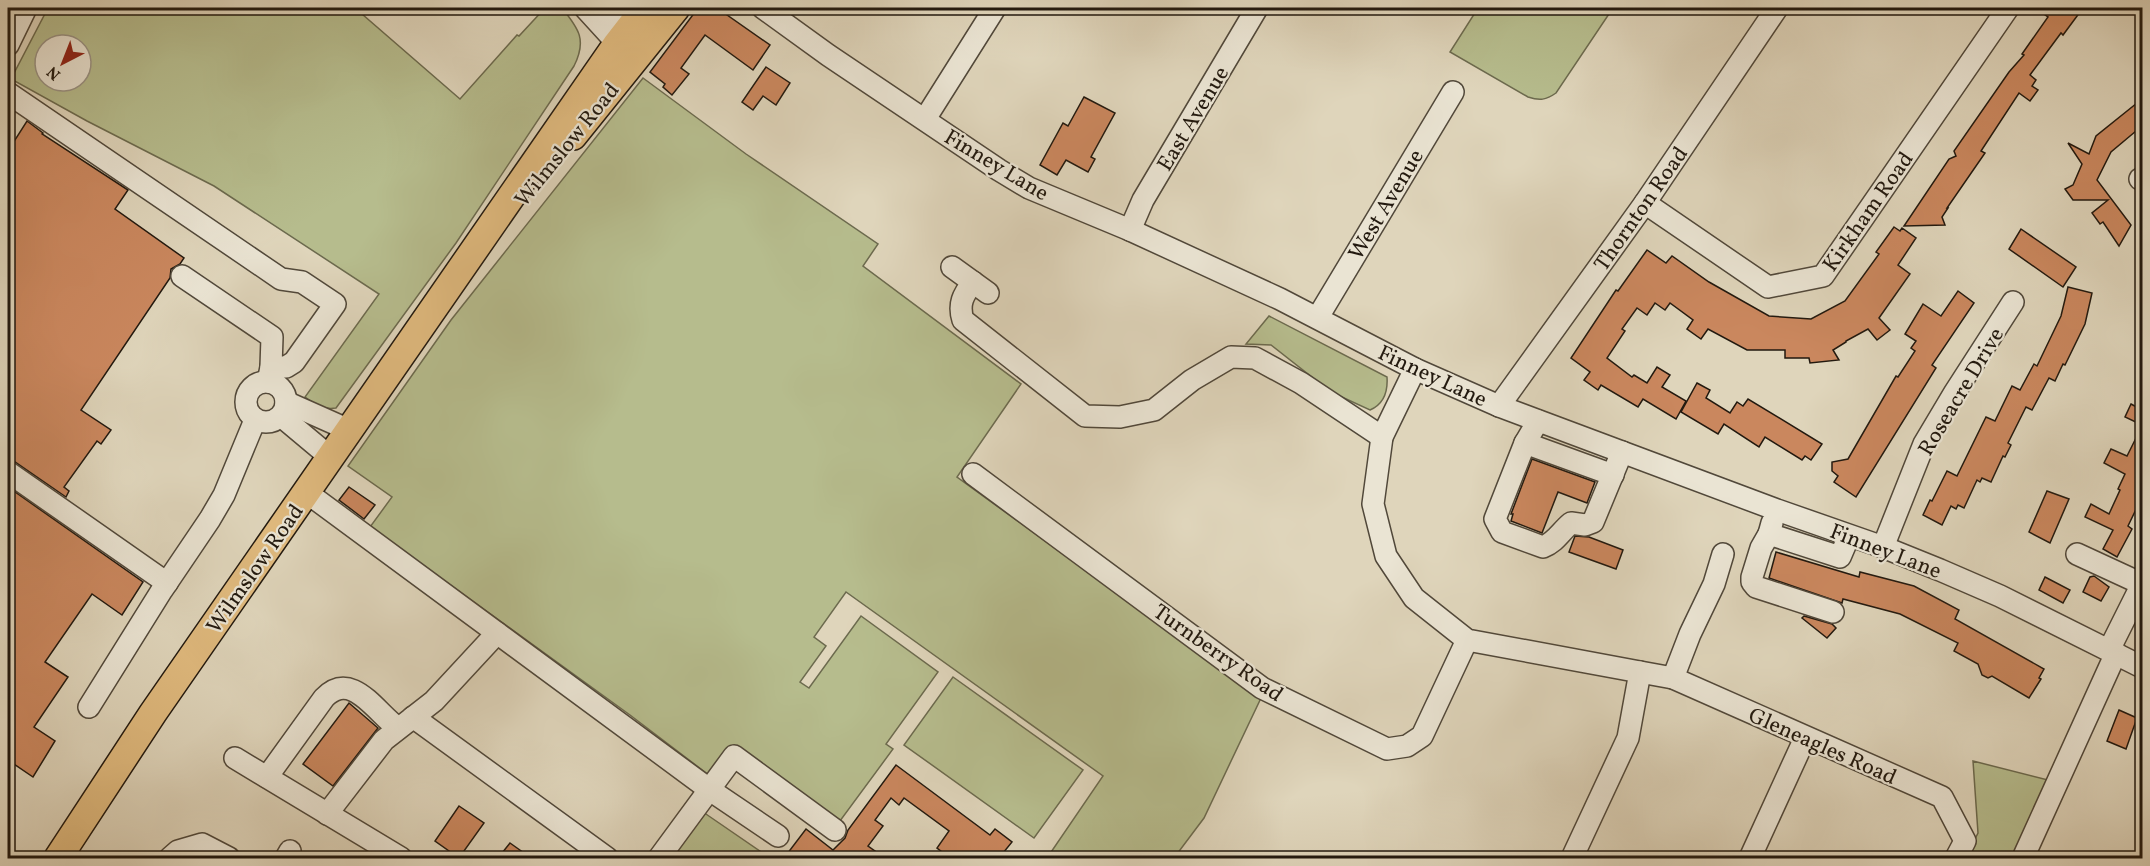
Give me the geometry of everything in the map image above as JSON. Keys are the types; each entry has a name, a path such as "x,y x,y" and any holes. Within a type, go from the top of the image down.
{"main road":[{"name":"Wilmslow Road","path":"58,858 153,713 454,280 635,36 676,8"}],"street":[{"path":"8,45 26,8"},
{"path":"585,8 635,36"},
{"path":"607,8 635,36"},
{"name":"Finney Lane","path":"763,8 828,56 1029,188 1130,230 1318,317 1415,369 1499,406 1777,510 1883,547 2000,596 2142,667"},
{"path":"925,119 995,8"},
{"name":"East Avenue","path":"1130,230 1143,200 1257,8"},
{"name":"Thornton Road","path":"1499,406 1645,203 1777,8"},
{"name":"Kirkham Road","path":"1645,203 1768,287 1823,276 2008,8"},
{"name":"West Avenue","path":"1318,317 1453,92"},
{"path":"8,93 281,279 302,282 335,304 294,362 256,384 246,397 246,407 255,420 269,422 283,409"},
{"path":"952,267 981,288 963,294 960,309 963,320 1085,416 1120,417 1154,410 1192,380 1231,357 1255,358 1301,383 1382,437"},
{"path":"182,276 272,337 270,374 274,384 283,392 283,409 330,456"},
{"name":"Roseacre Drive","path":"1883,547 1924,444 2013,302"},
{"name":"Gleneagles Road","path":"1415,369 1382,437 1373,504 1386,555 1414,598 1467,640 1674,678 1942,797 1965,841 1956,858"},
{"path":"283,409 349,430"},
{"path":"89,707 224,495 255,420"},
{"path":"1538,421 1525,443 1495,519 1502,532 1543,547 1553,543 1571,523 1585,525 1593,522 1622,452"},
{"path":"1525,443 1613,475"},
{"path":"8,472 167,583"},
{"name":"Turnberry Road","path":"974,474 1262,688 1387,749 1407,746 1422,735 1467,640"},
{"path":"306,492 710,790 778,836"},
{"path":"1777,510 1769,534 1761,548 1752,582 1756,586 1833,612"},
{"path":"1769,534 1840,557 1849,536"},
{"path":"1674,678 1690,634 1721,586 1723,554"},
{"path":"2023,858 2142,584 2077,554"},
{"path":"327,814 371,755 434,701 497,633"},
{"path":"1572,858 1628,738 1640,672"},
{"path":"267,777 324,698 332,689 342,688 358,694 406,723 608,858"},
{"path":"1750,858 1805,738"},
{"path":"659,858 734,756 835,830"},
{"path":"235,758 401,858"},
{"path":"170,858 178,851 202,844 229,858"}],"green space":[{"path":"48,8 355,8 460,99 517,35 519,36 545,8 562,8 573,22 579,35 580,49 574,66 456,243 336,408 320,406 305,397 379,294 214,186 36,93 93,93 93,33 35,33"},
{"path":"1478,8 1613,8 1556,93 1539,99 1528,97 1450,52"},
{"path":"33,37 33,91 11,79"},
{"path":"643,78 746,154 878,244 863,266 1021,384 957,477 1261,698 1204,818 1174,858 1047,858 1103,776 846,592 814,637 826,646 800,682 809,688 861,616 938,672 886,744 893,749 837,825 744,758 714,779 630,715 370,527 392,497 348,466 451,320"},
{"path":"1269,316 1387,377 1387,388 1382,401 1370,410 1331,392 1271,345 1246,344"},
{"path":"953,677 1083,770 1034,838 904,745"},
{"path":"1973,761 2052,781 2022,858 1965,858 1978,833"},
{"path":"703,812 770,858 670,858"}],"building":[{"path":"698,8 717,8 770,45 753,70 705,35 681,68 689,74 672,95 663,87 665,84 650,72"},
{"path":"2035,8 2083,8 2030,75 2036,80 2032,86 2038,90 2030,101 2019,93 1981,151 1985,153 1942,217 1945,225 1904,226 1949,159 1956,156 1954,151 2009,72 2024,55 2022,54 2048,17"},
{"path":"766,67 790,83 776,105 763,96 753,110 742,102"},
{"path":"1084,97 1115,113 1091,157 1095,159 1088,172 1066,160 1057,175 1040,165 1063,123 1068,126"},
{"path":"2142,99 2142,126 2111,152 2097,180 2131,225 2119,246 2103,222 2100,224 2092,213 2108,200 2073,200 2065,189 2073,185 2082,164 2068,143 2089,154 2096,136"},
{"path":"27,121 42,134 128,190 115,209 184,258 180,264 171,269 170,278 81,410 111,430 101,444 97,441 64,487 69,491 66,497 8,459 8,135 15,140"},
{"path":"1894,227 1900,231 1902,228 1916,238 1898,265 1910,274 1879,318 1890,330 1877,340 1868,329 1846,341 1833,350 1839,360 1810,363 1809,358 1785,358 1785,350 1747,350 1708,329 1701,339 1687,329 1693,320 1670,303 1665,310 1655,303 1647,315 1637,308 1622,329 1625,331 1607,358 1632,377 1634,375 1647,383 1657,367 1670,375 1662,387 1686,401 1676,419 1643,399 1638,407 1601,385 1598,390 1584,380 1590,372 1571,358 1616,290 1618,291 1647,250 1666,263 1672,256 1709,282 1769,316 1811,319 1845,301 1879,254 1876,252"},
{"path":"2021,229 2076,267 2063,287 2009,249"},
{"path":"2068,287 2092,293 2085,324 2055,381 2049,378 2032,410 2026,407 2008,443 2011,445 2005,457 2003,456 1991,482 1982,478 1980,482 1977,480 1964,508 1958,505 1956,509 1951,506 1942,525 1923,515 1947,471 1957,476 1986,417 1995,421 2012,386 2020,390 2034,364 2037,366 2061,316"},
{"path":"1958,291 1974,303 1932,365 1936,368 1856,497 1834,482 1838,476 1832,471 1832,462 1848,459 1896,376 1898,377 1915,351 1911,348 1916,341 1905,334 1923,304 1941,316"},
{"path":"1697,383 1710,390 1706,398 1730,413 1737,402 1743,406 1748,399 1822,444 1811,460 1805,456 1802,460 1765,437 1759,447 1724,424 1718,434 1681,412"},
{"path":"2131,404 2142,410 2142,425 2125,417"},
{"path":"2142,426 2142,497 2128,526 2132,529 2117,557 2103,549 2113,530 2085,517 2091,504 2109,514 2125,474 2104,463 2111,449 2127,456"},
{"path":"1532,459 1595,482 1587,503 1558,492 1542,533 1511,521 1513,514 1511,514"},
{"path":"8,487 143,582 122,615 92,594 45,662 68,677 34,727 55,741 33,777 8,760"},
{"path":"349,487 375,505 364,519 339,500"},
{"path":"2047,491 2069,499 2050,543 2029,532"},
{"path":"1575,536 1589,537 1623,550 1616,569 1569,552"},
{"path":"1776,552 1859,577 1860,572 1914,586 1959,610 1955,619 2044,669 2039,678 2041,679 2029,698 1992,676 1988,678 1982,675 1978,664 1954,651 1958,643 1900,614 1843,599 1842,603 1769,578"},
{"path":"2094,576 2109,587 2101,601 2083,592 2090,577"},
{"path":"2045,577 2070,590 2063,603 2039,590"},
{"path":"1804,616 1832,624 1836,628 1827,638 1802,618"},
{"path":"349,703 378,728 333,786 303,764"},
{"path":"2119,710 2137,718 2126,749 2107,741"},
{"path":"896,765 990,835 995,829 1012,842 999,858 950,858 937,848 949,831 904,798 899,805 891,798 875,820 883,826 868,846 885,858 784,858 806,829 833,850 845,838 848,830"},
{"path":"459,806 484,823 459,858 435,841"},
{"path":"510,843 531,858 498,858"}]}
